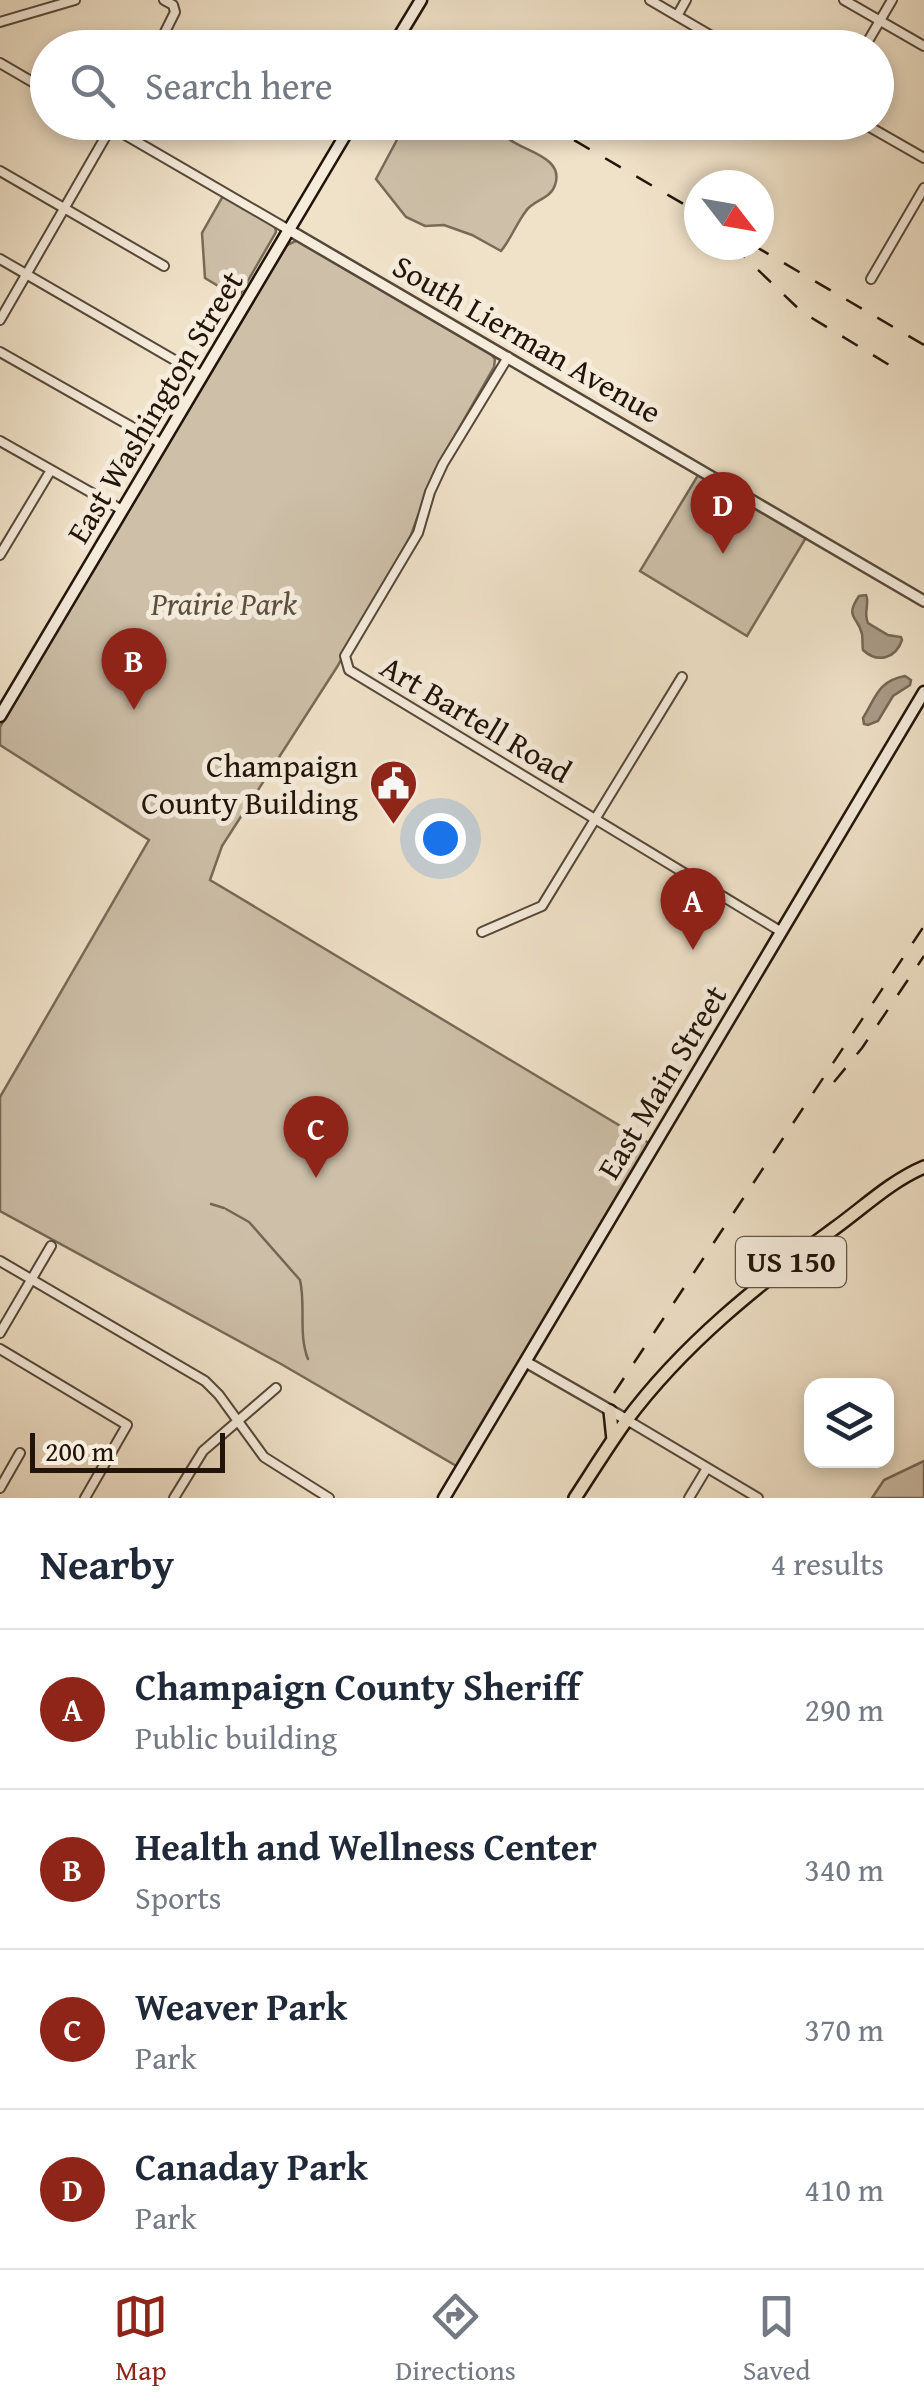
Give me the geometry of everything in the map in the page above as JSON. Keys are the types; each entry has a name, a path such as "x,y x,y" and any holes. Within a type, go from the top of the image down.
{"main road":[{"path":"406,30 423,0"},
{"name":"East Washington Street","path":"0,704 339,140"},
{"name":"East Washington Street","path":"0,716 120,509"},
{"name":"East Main Street","path":"444,1498 924,692"},
{"name":"US 150","path":"575,1498 627,1420 684,1354 738,1305 893,1184 924,1167"},
{"path":"610,1411 613,1440"}],"street":[{"path":"0,22 75,0"},
{"path":"164,0 175,12 166,30"},
{"path":"650,0 701,30"},
{"path":"677,16 686,0"},
{"path":"844,0 924,46"},
{"path":"874,30 892,0"},
{"path":"0,63 30,80"},
{"path":"0,320 102,140"},
{"name":"South Lierman Avenue","path":"137,140 924,601"},
{"path":"892,140 924,158"},
{"path":"0,170 164,266"},
{"path":"871,278 924,188"},
{"path":"0,259 200,375"},
{"path":"0,352 160,443"},
{"name":"Art Bartell Road","path":"508,357 443,464 418,533 345,660 351,672 780,931"},
{"path":"0,441 120,509"},
{"path":"0,555 51,470"},
{"path":"482,932 542,906 682,677"},
{"path":"0,1333 51,1246"},
{"path":"0,1261 205,1381 264,1457 329,1498"},
{"path":"0,1350 127,1426 85,1498"},
{"path":"526,1362 758,1498"},
{"path":"174,1498 203,1451 276,1388"},
{"path":"0,1488 20,1454"},
{"path":"689,1498 707,1468"}],"green space":[{"path":"397,140 510,140 549,161 556,175 550,193 526,211 501,251 472,235 444,225 425,226 406,217 376,179"},
{"path":"223,196 275,226 276,232 238,298 205,278 202,233"},
{"name":"Prairie Park","path":"298,240 490,353 495,359 494,367 434,472 411,535 337,667 222,846 210,880 652,1145 460,1468 281,1364 0,1211 0,1097 149,840 0,745 0,727 287,245"},
{"path":"700,472 807,536 747,636 640,571"},
{"path":"924,1461 924,1498 872,1498 884,1480"}],"shaded area":[{"path":"866,595 868,623 902,640 886,657 875,657 863,650 862,634 852,613 859,596"},
{"path":"905,676 911,680 910,685 893,696 878,721 864,724 863,718 879,691"}],"waterway":[{"path":"211,1204 224,1208"},
{"path":"226,1209 249,1222 300,1280 303,1340 308,1359"}],"railway":[{"path":"574,140 684,204"},
{"path":"774,257 924,345"},
{"path":"748,260 802,312 891,366"},
{"path":"614,1393 924,926"},
{"path":"834,1082 862,1048 924,956"}],"place":[{"name":"Canaday Park","path":"723,554"},
{"name":"Health and Wellness Center","path":"134,710"},
{"name":"Champaign County Building","path":"393,826"},
{"name":"Champaign County Sheriff","path":"693,950"},
{"name":"Weaver Park","path":"316,1178"}]}
